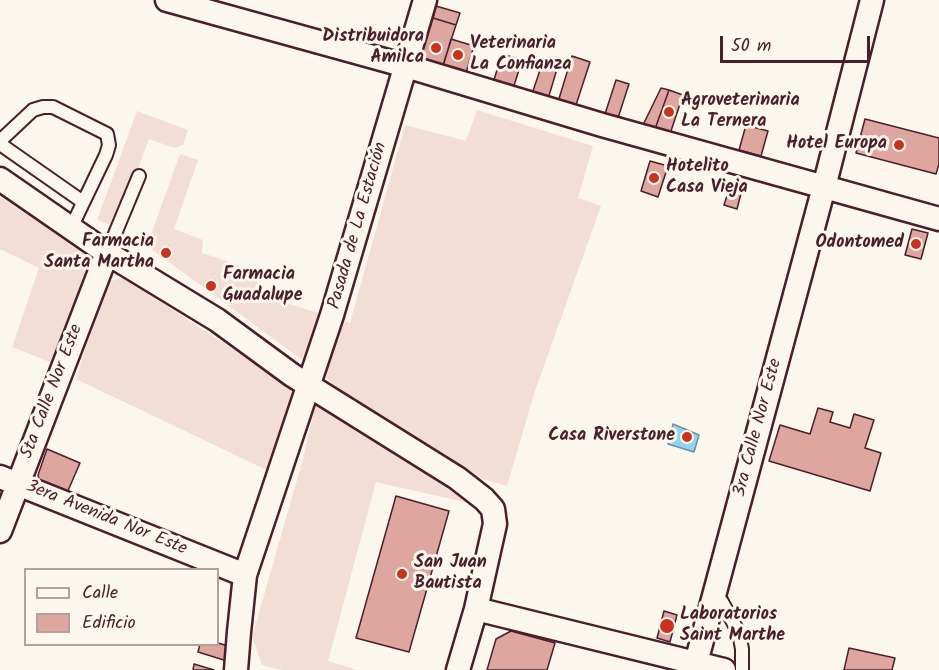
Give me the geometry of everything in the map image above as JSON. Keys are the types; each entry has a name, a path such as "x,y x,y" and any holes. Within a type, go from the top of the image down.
{"street":[{"name":"Pasada de La Estación","path":"239,669 238,632 245,575 333,315 425,0"},
{"path":"824,187 872,0"},
{"path":"173,1 406,66 602,125 939,219"},
{"path":"0,179 107,253 217,320 292,375 457,478 484,499 492,509 495,524 476,609 458,670"},
{"name":"3ra Calle Nor Este","path":"694,667 824,187"},
{"name":"5ta Calle Nor Este","path":"0,531 9,481 107,253"},
{"name":"3era Avenida Nor Este","path":"9,481 245,575"},
{"path":"476,609 694,667 724,670"}],"lane":[{"path":"71,228 106,155 109,145 106,134 52,107 33,110 0,142 83,202"},
{"path":"107,253 139,176"},
{"path":"714,594 722,602 739,633 742,670"}],"shaded area":[{"path":"477,110 593,146 578,198 601,206 535,391 507,486 458,472 330,388 331,381 147,246 180,154 198,160 174,229 203,240 202,253 239,265 236,275 261,283 258,294 350,323 405,125 466,141"},
{"path":"137,111 188,130 183,145 174,148 149,139 116,227 97,220"},
{"path":"0,197 87,253 89,266 55,364 12,347 39,268 0,249"},
{"path":"123,277 288,386 293,395 277,475 76,379 106,283"},
{"path":"318,393 482,506 376,482 328,661 357,670 282,670 262,665 252,637 303,459"}],"water":[{"path":"673,424 699,435 694,452 668,444"}],"building":[{"path":"436,6 460,13 456,25 433,18"},
{"name":"Distribuidora Amilca","path":"433,18 456,25 443,65 420,58"},
{"name":"Veterinaria La Confianza","path":"451,39 474,46 465,76 442,70"},
{"path":"502,54 522,60 513,89 493,83"},
{"path":"572,56 590,62 575,108 558,102"},
{"path":"542,64 557,69 548,99 532,94"},
{"path":"616,80 629,84 618,118 605,114"},
{"path":"661,88 669,90 655,129 643,125"},
{"name":"Agroveterinaria La Ternera","path":"669,90 683,95 670,134 655,129"},
{"name":"Hotel Europa","path":"865,119 939,138 939,164 936,174 856,153"},
{"path":"746,125 768,131 761,156 739,150"},
{"name":"Hotelito Casa Vieja","path":"650,161 668,166 658,197 641,191"},
{"path":"731,183 743,186 737,209 724,205"},
{"name":"Odontomed","path":"912,229 928,233 921,259 905,255"},
{"path":"818,408 833,412 830,422 850,428 854,414 874,420 865,448 881,453 870,491 769,461 780,425 810,434"},
{"path":"47,449 80,463 67,493 39,479 38,475"},
{"name":"San Juan Bautista","path":"396,496 449,511 409,652 356,638"},
{"name":"Laboratorios Saint Marthe","path":"664,611 677,615 670,642 657,638"},
{"path":"511,631 555,643 547,670 487,670 496,639"},
{"path":"219,643 232,647 227,661 198,652 200,646 219,646"},
{"path":"849,648 895,658 892,670 844,670"},
{"path":"194,664 214,670 193,670"}],"place":[{"name":"Distribuidora Amilca","path":"436,48"},
{"name":"Veterinaria La Confianza","path":"458,55"},
{"name":"Agroveterinaria La Ternera","path":"669,112"},
{"name":"Hotel Europa","path":"899,145"},
{"name":"Hotelito Casa Vieja","path":"654,178"},
{"name":"Odontomed","path":"916,244"},
{"name":"Farmacia Santa Martha","path":"166,253"},
{"name":"Farmacia Guadalupe","path":"211,286"},
{"name":"Casa Riverstone","path":"687,437"},
{"name":"San Juan Bautista","path":"402,574"},
{"name":"Laboratorios Saint Marthe","path":"667,626"}]}
